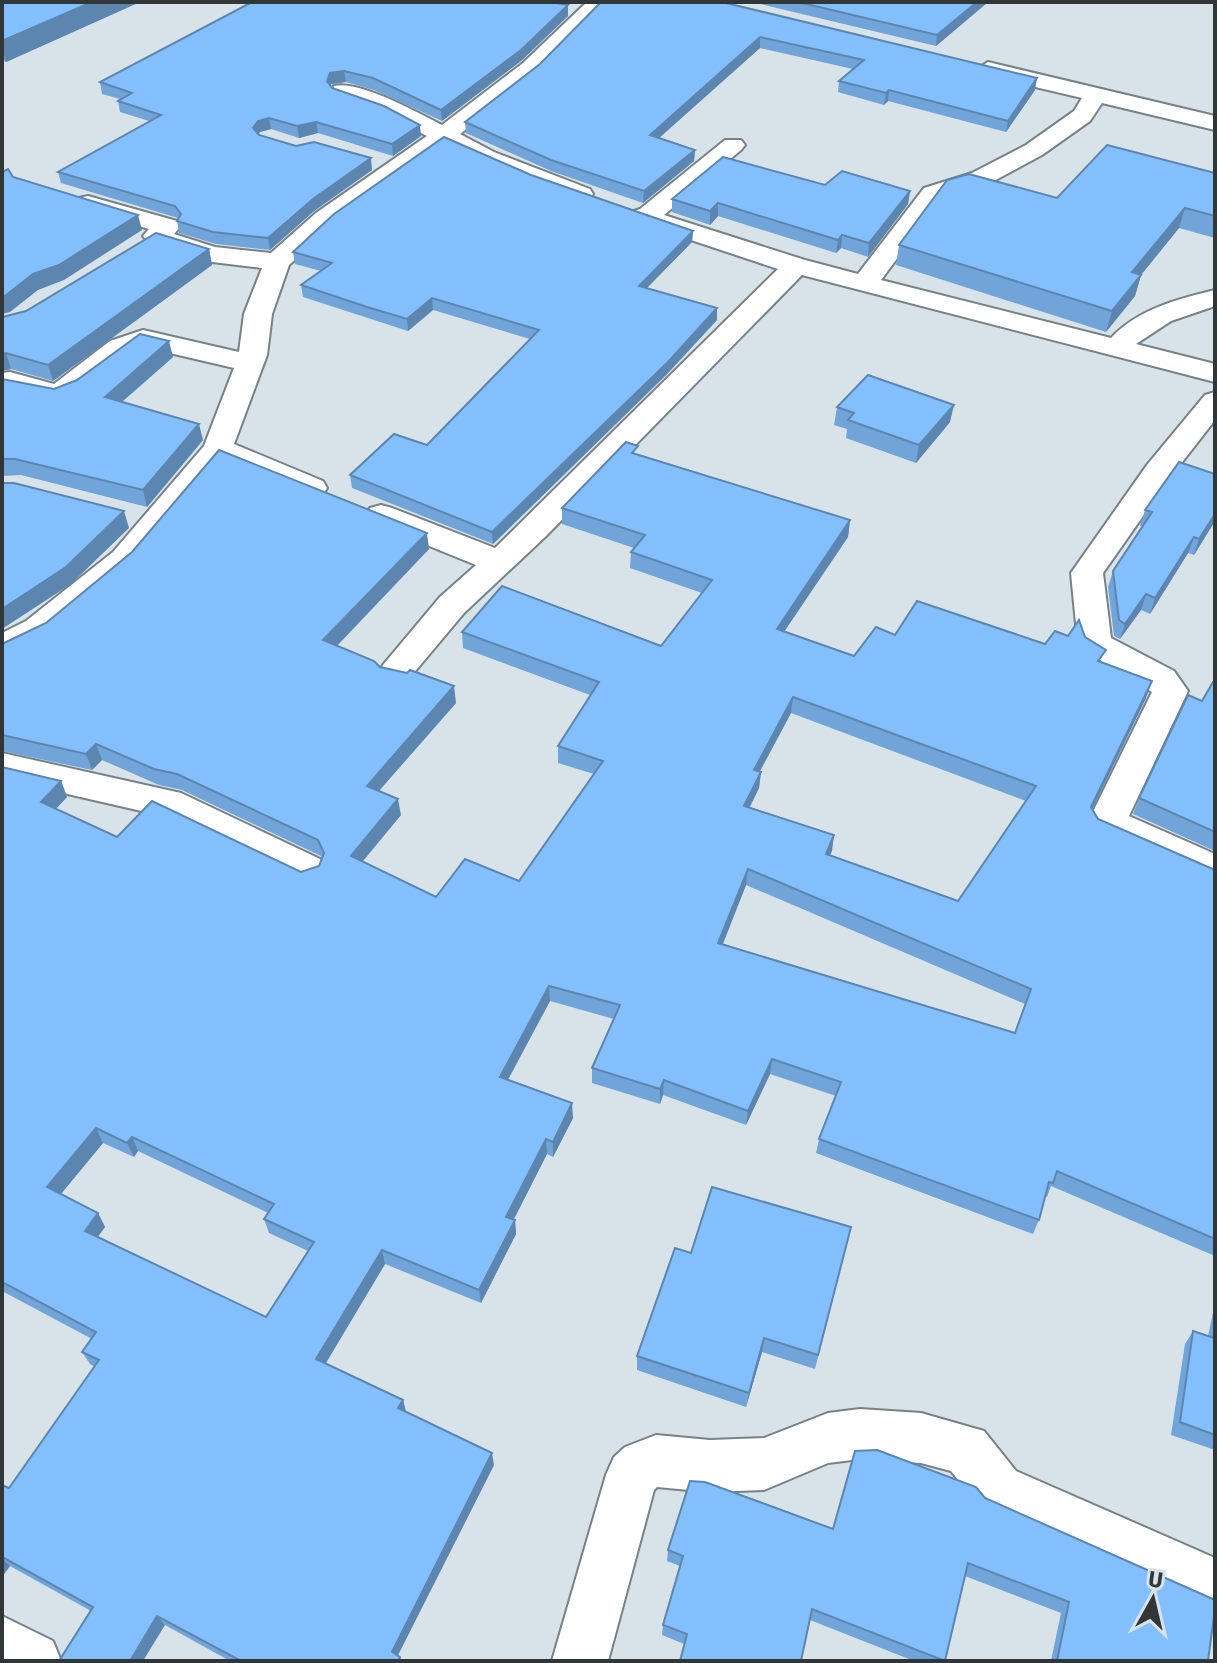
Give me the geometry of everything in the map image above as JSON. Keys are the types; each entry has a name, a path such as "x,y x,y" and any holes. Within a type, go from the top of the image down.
{"street":[{"path":"2,648 38,629 124,559 218,448 250,363 258,314 277,262 325,218 487,105 520,78 585,7"},
{"path":"972,65 1215,123"},
{"path":"342,91 394,110 486,157 646,217 796,266 1215,373"},
{"path":"864,284 933,193 981,178 1034,150 1082,116 1095,96"},
{"path":"646,217 733,145"},
{"path":"370,159 397,167"},
{"path":"72,198 169,226 144,243 277,262"},
{"path":"395,673 452,605 535,529 796,266"},
{"path":"1117,349 1131,329 1170,311 1215,298"},
{"path":"2,382 10,381 57,394 74,385 129,341 143,338 250,363"},
{"path":"1215,401 1144,491 1087,573 1095,644 1162,680 1170,691 1107,816 1107,822 1215,871"},
{"path":"218,448 497,561"},
{"path":"126,514 156,522"},
{"path":"2,766 168,803 306,870"},
{"path":"580,1661 632,1475 643,1465 656,1461 710,1466 764,1464 828,1438 860,1434 921,1438 966,1449 998,1489 1215,1585"},
{"path":"2,1643 33,1661"}],"building":[{"path":"2,2 92,2 2,41"},
{"path":"252,2 551,2 568,5 521,50 441,110 373,78 344,71 330,73 327,81 332,88 384,106 420,125 392,144 316,122 297,126 269,118 258,121 253,128 259,135 296,146 314,142 371,158 313,199 268,238 213,232 177,221 181,214 175,206 58,172 161,115 118,101 132,93 100,82"},
{"path":"601,2 722,2 1037,78 1008,121 889,90 886,93 839,81 864,60 760,37 650,135 695,150 644,191 551,160 465,122 540,64"},
{"path":"798,2 977,2 937,35"},
{"path":"444,137 531,175 693,231 639,286 717,308 668,362 492,532 350,475 394,434 427,445 539,330 432,298 407,319 367,307 301,285 332,263 293,252 334,214"},
{"path":"1107,145 1215,173 1215,216 1185,208 1132,272 1141,275 1112,311 899,245 947,180 969,174 1057,198"},
{"path":"723,157 825,185 842,171 910,191 869,243 842,235 838,240 718,203 710,211 672,199"},
{"path":"8,169 13,177 138,215 59,265 33,274 2,297 2,172"},
{"path":"156,233 209,249 48,365 2,354 2,317 26,311"},
{"path":"140,334 169,341 105,397 199,424 143,490 15,459 2,459 2,379 54,389 77,380"},
{"path":"868,375 954,405 919,445 848,420 854,413 837,407"},
{"path":"626,442 638,446 632,453 850,520 777,629 854,656 876,627 895,635 917,601 1045,644 1055,631 1068,636 1079,620 1085,637 1106,650 1098,661 1152,681 1091,807 1098,819 1215,870 1215,1239 1057,1171 1053,1183 1049,1182 1039,1220 819,1139 841,1082 772,1059 748,1111 664,1080 660,1089 592,1068 620,1005 549,986 500,1077 572,1103 553,1142 546,1139 506,1217 515,1220 479,1290 382,1250 316,1359 403,1400 398,1408 492,1453 392,1652 400,1657 398,1661 241,1661 157,1616 130,1661 59,1661 93,1607 2,1557 2,1485 9,1488 99,1360 82,1352 96,1332 2,1282 2,767 61,781 41,802 117,837 152,801 301,872 319,866 324,853 318,840 177,774 154,769 96,744 86,754 2,735 2,644 46,623 132,552 219,450 427,533 323,640 374,661 380,667 407,673 410,670 454,686 367,786 398,799 351,856 436,897 465,859 519,881 603,761 558,746 599,682 462,632 502,586 661,646 712,580 631,552 645,535 562,508","holes":["793,697 1036,786 958,901 826,854 834,835 744,806 761,772 754,770","748,869 1031,989 1015,1033 718,943","96,1128 127,1143 132,1137 274,1204 264,1219 314,1242 266,1317 85,1231 98,1213 47,1187"]},
{"path":"1179,462 1215,474 1215,514 1199,539 1194,537 1155,598 1146,594 1125,624 1119,620 1113,571 1152,512 1145,510"},
{"path":"2,483 14,483 124,511 66,567 2,609"},
{"path":"1213,682 1215,832 1139,798 1188,695 1202,701"},
{"path":"712,1187 851,1227 818,1355 764,1338 749,1393 637,1356 675,1248 691,1253"},
{"path":"1193,1331 1214,1338 1215,1335 1215,1435 1180,1422"},
{"path":"877,1450 976,1487 985,1498 1215,1600 1208,1661 1057,1661 1069,1602 968,1563 945,1661 812,1609 801,1661 680,1661 687,1634 663,1625 683,1556 668,1550 690,1481 705,1482 833,1529 855,1451"}]}
